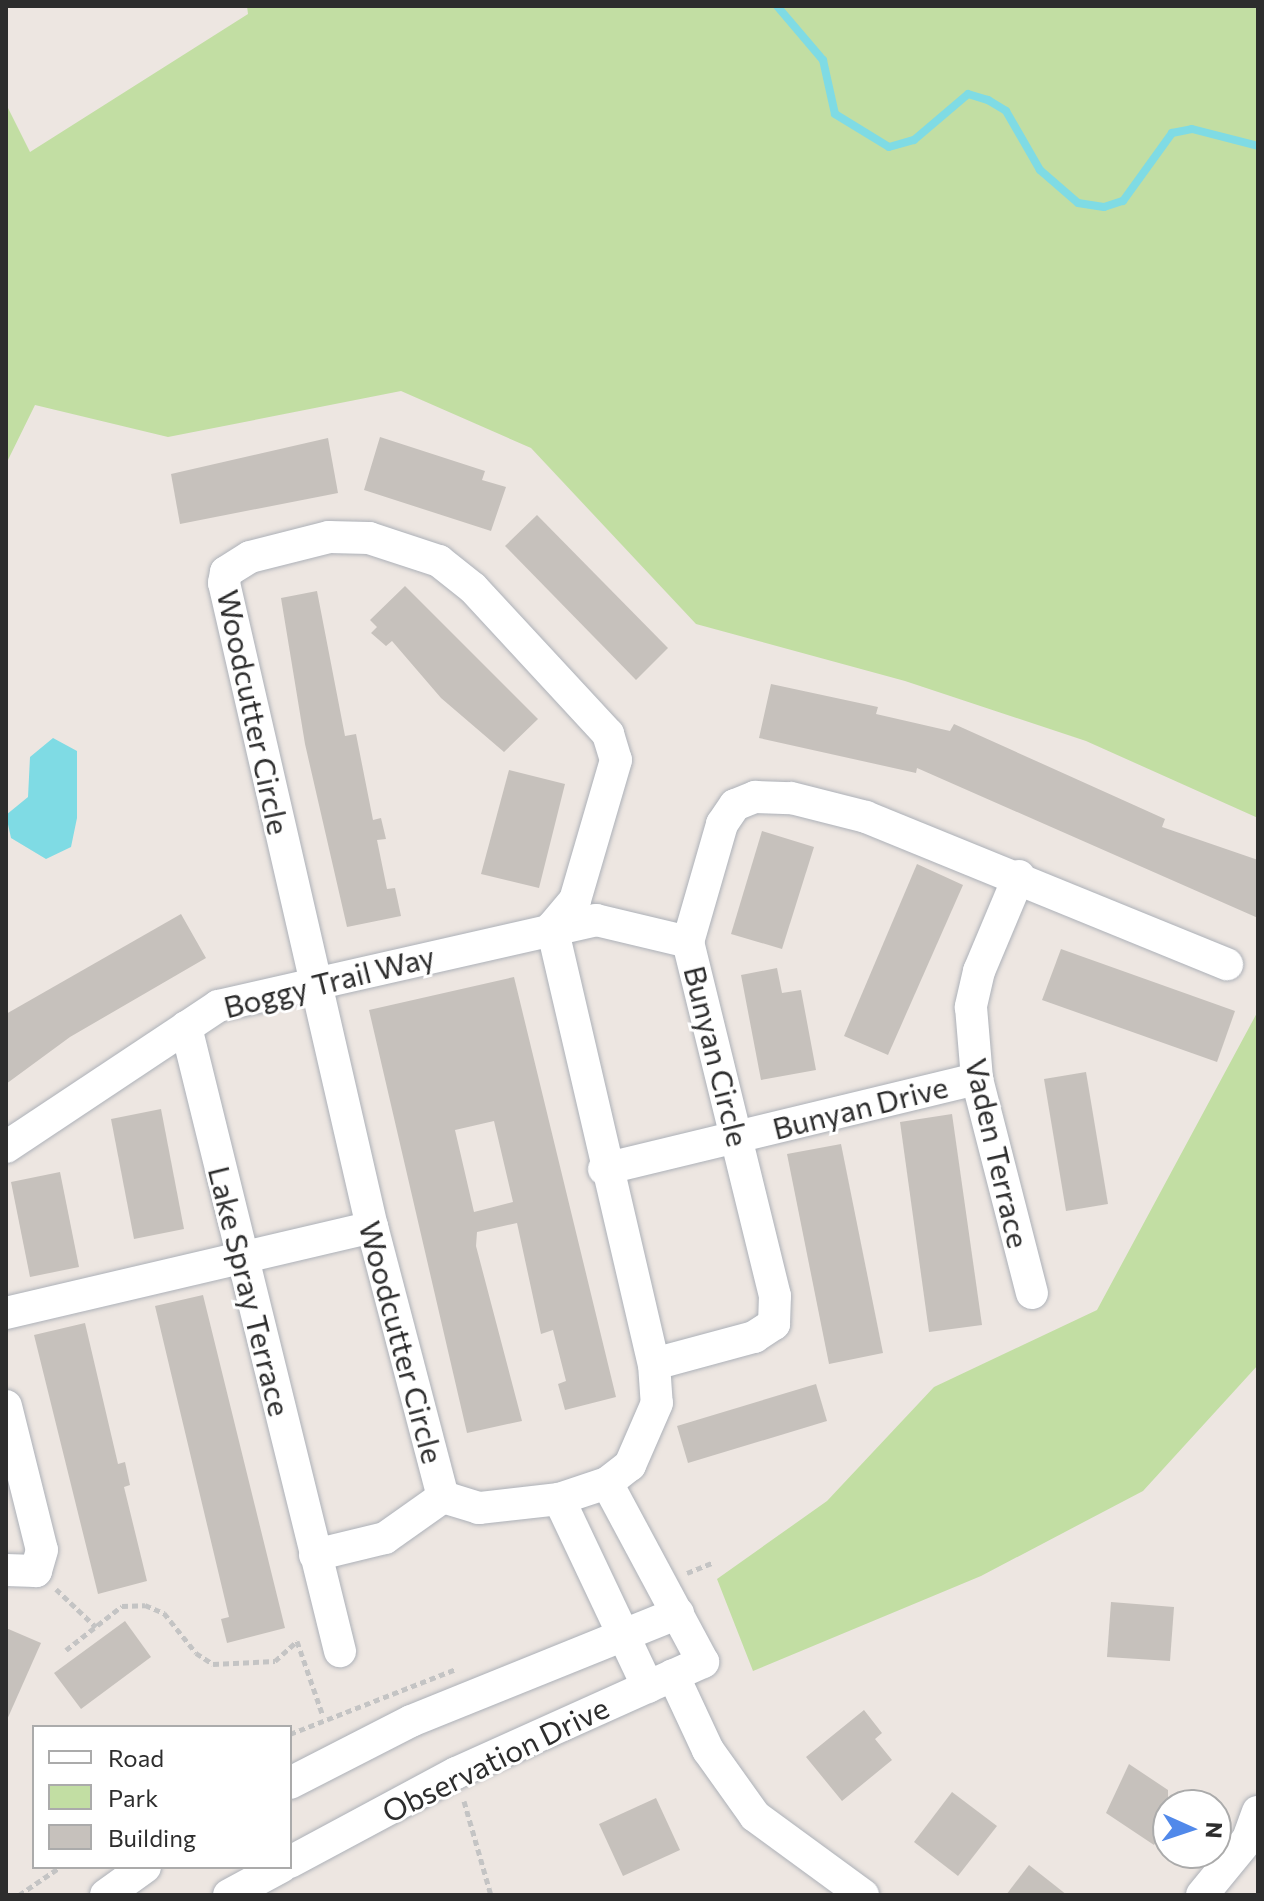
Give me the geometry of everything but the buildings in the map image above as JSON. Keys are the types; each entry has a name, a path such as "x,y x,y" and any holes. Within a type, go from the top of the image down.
{"street":[{"name":"Woodcutter Circle","path":"329,537 369,538 439,561 473,588 608,734 616,760 612,784 575,900 552,927 604,1169 654,1364 657,1403 646,1438 630,1465 607,1483 559,1499 479,1508 443,1497 372,1227 314,982 224,583 226,572 250,557 329,537"},
{"name":"Bunyan Circle","path":"654,1364 754,1337 774,1324 775,1296 688,942 722,824 735,805 755,797 791,798 866,817 1019,876 1227,964"},
{"name":"Vaden Terrace","path":"1019,876 979,971 971,1007 977,1079 1032,1293"},
{"name":"Boggy Trail Way","path":"6,1147 218,1006 552,927 596,920 688,942"},
{"name":"Lake Spray Terrace","path":"186,1027 340,1651"},
{"name":"Bunyan Drive","path":"604,1169 977,1079"},
{"path":"6,1313 372,1227"},
{"path":"6,1406 42,1550 21,1570"},
{"path":"607,1483 678,1613"},
{"path":"315,1555 385,1538 443,1497"},
{"path":"559,1499 626,1636 755,1816 863,1895"},
{"name":"Observation Drive","path":"292,1782 411,1721 678,1613 703,1662 456,1773 292,1861"},
{"path":"1211,1892 1248,1839 1258,1812"},
{"path":"106,1895 142,1869"},
{"path":"229,1895 277,1869"}],"path":[{"path":"662,1583 712,1563"},
{"path":"21,1570 96,1627"},
{"path":"66,1650 122,1606 145,1605 164,1613 196,1653 213,1664 242,1668 275,1661 297,1641 323,1716"},
{"path":"292,1733 323,1716 467,1665"},
{"path":"456,1773 491,1895"},
{"path":"19,1895 57,1869"}],"green space":[{"path":"247,6 1258,6 1258,818 1086,741 905,681 696,624 531,448 401,391 168,437 35,405 6,464 6,104 30,152 248,14"},
{"path":"1258,1011 1258,1365 1143,1491 981,1576 753,1671 717,1579 827,1501 934,1387 1097,1310"}],"water":[{"path":"53,738 77,751 77,818 71,847 46,859 11,838 6,815 28,797 30,757"}],"waterway":[{"path":"777,6 823,60 835,114 889,147 914,140 968,94 988,100 1006,111 1040,170 1078,203 1104,207 1123,201 1172,133 1192,129 1258,146"}]}
